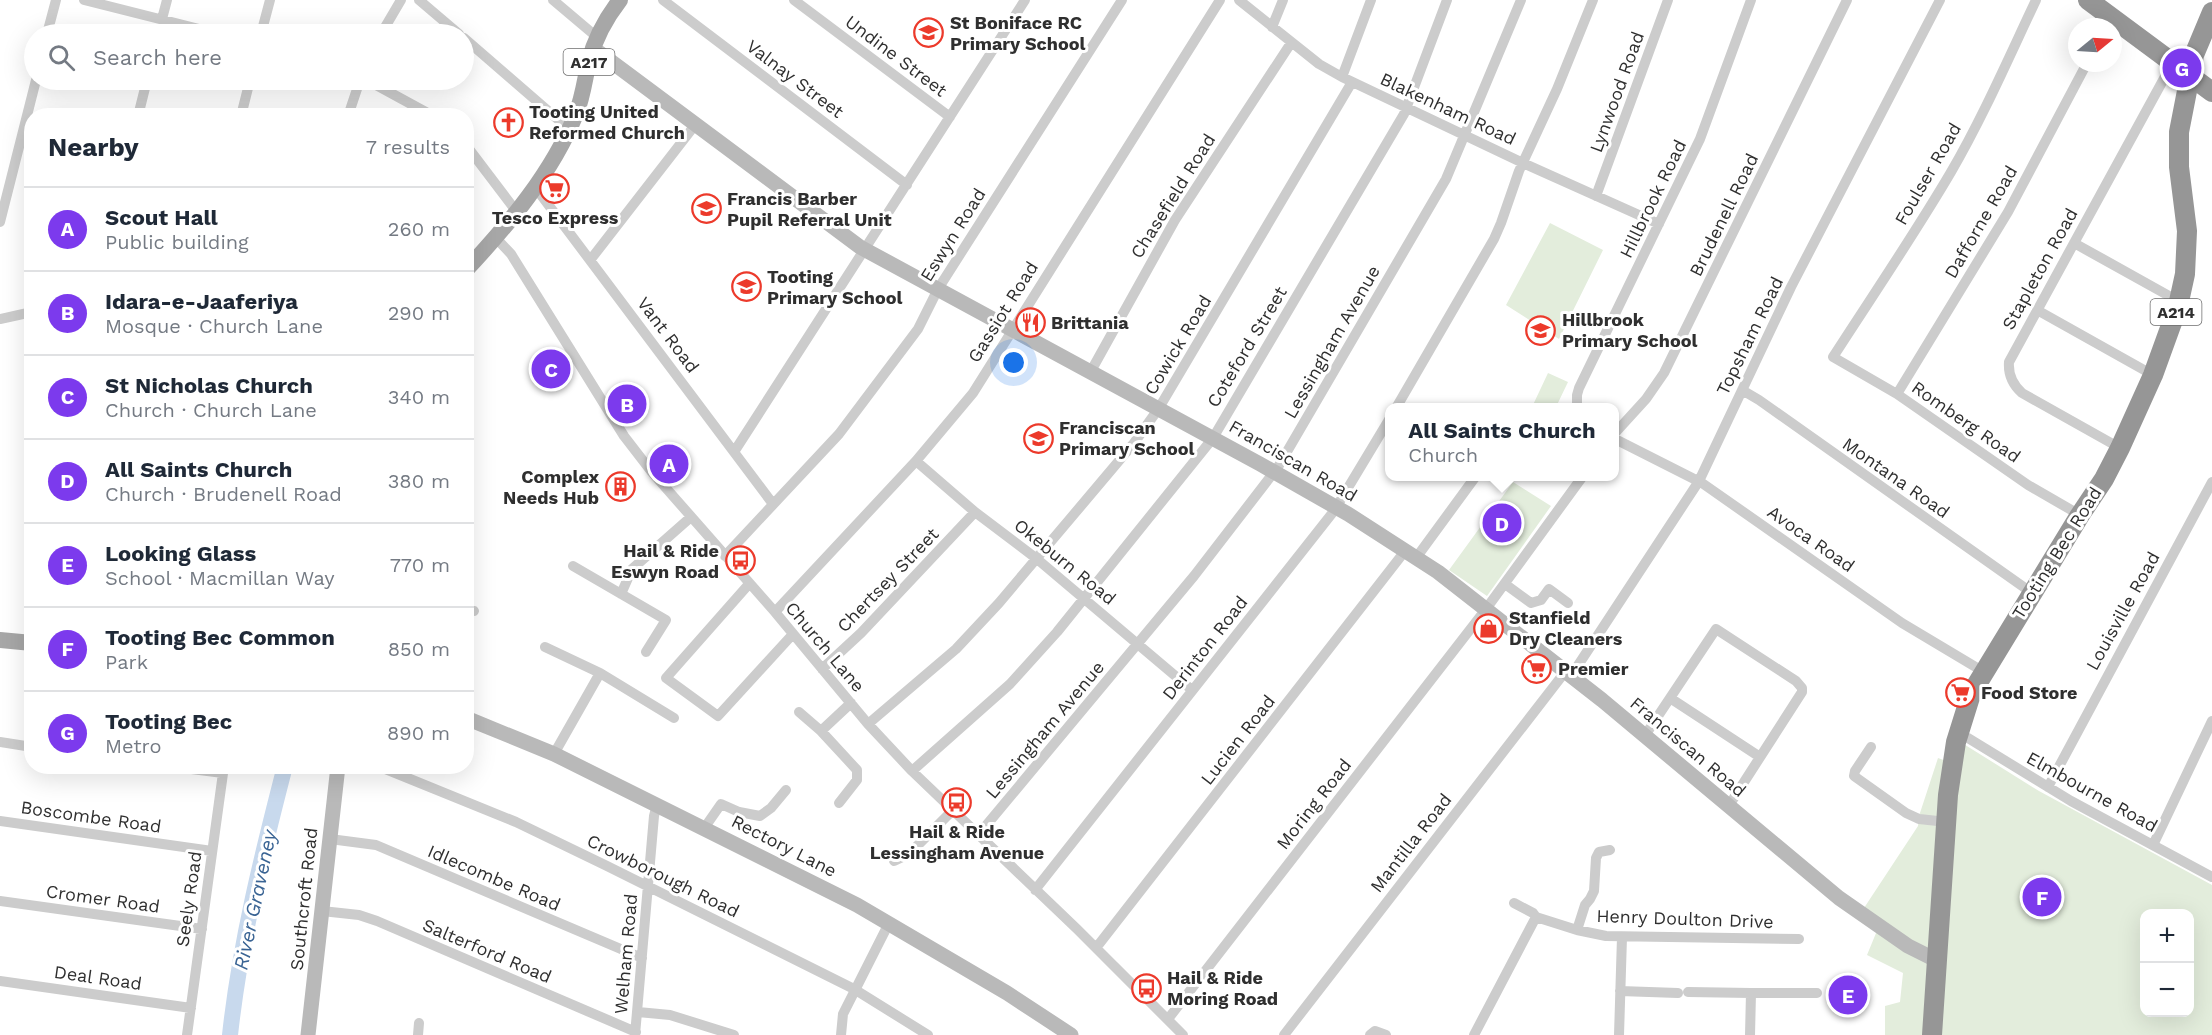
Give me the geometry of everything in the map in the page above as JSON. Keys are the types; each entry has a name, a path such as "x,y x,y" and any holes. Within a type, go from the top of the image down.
{"highway":[{"path":"2101,10 2212,92"},
{"name":"A214","path":"2190,76 2197,46 2212,12"},
{"name":"Tooting Bec Road","path":"1932,1035 1952,762 1958,735 1971,694 2104,479 2120,448 2153,375 2180,302 2185,274 2187,231 2179,167 2179,132 2190,76"}],"main road":[{"name":"A217","path":"474,261 535,187 552,161 577,111 595,43 602,27 620,0"},
{"path":"1,637 24,641"}],"street":[{"path":"50,24 56,0"},
{"path":"84,0 178,24"},
{"path":"161,24 167,0"},
{"path":"264,24 270,0"},
{"path":"387,24 401,0"},
{"path":"419,0 447,24"},
{"path":"553,0 595,43"},
{"name":"Valnay Street","path":"663,0 907,185"},
{"name":"Undine Street","path":"794,0 951,117"},
{"path":"734,452 1025,0"},
{"name":"Eswyn Road","path":"725,556 839,434 918,329 938,289 1122,0"},
{"name":"Gassiot Road","path":"775,612 916,461 973,393 1220,0"},
{"name":"Blakenham Road","path":"1239,0 1291,43 1347,80 1466,134 1522,163 1659,224"},
{"path":"1272,27 1282,0"},
{"name":"Cowick Road","path":"868,724 956,649 1037,559 1134,443 1159,408 1347,80 1371,0"},
{"name":"Coteford Street","path":"912,771 1010,684 1058,632 1213,438 1407,108 1447,0"},
{"name":"Lessingham Avenue","path":"979,834 1194,576 1274,472 1440,191 1521,0"},
{"path":"1399,403 1494,239 1522,163 1557,89 1593,0"},
{"name":"Lynwood Road","path":"1596,196 1668,0"},
{"name":"Hillbrook Road","path":"1577,403 1576,395 1579,388 1700,139 1751,0"},
{"name":"Topsham Road","path":"1568,674 1699,481 1791,287 1940,0"},
{"name":"Foulser Road","path":"1833,357 1952,170 2036,0"},
{"name":"Brudenell Road","path":"1619,428 1646,399 1664,373 1844,1"},
{"name":"Franciscan Road","path":"595,43 695,125 865,250 1159,408 1336,507 1490,604 1568,674 1839,898 1865,918 1920,953 1937,958"},
{"name":"Chasefield Road","path":"1091,371 1175,220 1291,43"},
{"path":"474,47 569,129"},
{"name":"Stapleton Road","path":"2120,448 2029,398 2014,385 2009,368 2010,357 2173,62"},
{"name":"Dafforne Road","path":"1898,394 2008,212 2082,72"},
{"path":"29,108 33,90"},
{"path":"140,108 144,90"},
{"path":"243,108 248,90"},
{"path":"351,108 357,90"},
{"path":"385,90 418,108"},
{"path":"591,259 695,125"},
{"path":"0,222 24,127"},
{"path":"474,156 516,211"},
{"name":"Vant Road","path":"535,187 773,504"},
{"name":"Church Lane","path":"495,237 511,254 624,436 868,724 912,771 1183,1035"},
{"path":"2074,243 2180,302"},
{"path":"2037,310 2153,375"},
{"path":"0,319 24,314"},
{"name":"Romberg Road","path":"1833,357 1898,394 2028,485 2080,515"},
{"name":"Montana Road","path":"1742,390 2032,593"},
{"name":"Derinton Road","path":"1035,890 1336,507 1385,425"},
{"name":"Avoca Road","path":"1619,441 1699,481 1902,623 1984,672"},
{"name":"Okeburn Road","path":"916,461 975,512 1037,559 1192,690"},
{"name":"Lucien Road","path":"1096,948 1411,554 1473,481"},
{"path":"1490,604 1580,481"},
{"name":"Louisville Road","path":"2048,787 2212,482"},
{"name":"Chertsey Street","path":"822,669 861,633 975,512"},
{"path":"621,594 632,569 691,517"},
{"path":"573,566 666,620 646,652"},
{"path":"749,584 666,678 718,716 793,634"},
{"path":"1505,584 1531,603 1541,600 1549,589 1568,603"},
{"name":"Moring Road","path":"1168,1018 1490,604"},
{"path":"1644,736 1716,629 1796,681 1802,688 1802,692 1728,807"},
{"path":"545,647 600,673 674,718"},
{"path":"554,754 600,673"},
{"name":"Mantilla Road","path":"1284,1035 1568,674"},
{"path":"1670,698 1760,757"},
{"path":"821,731 851,703"},
{"path":"799,712 821,731 857,770 857,780 839,803"},
{"name":"Rectory Lane","path":"474,721 554,754 705,827 889,923 1007,993 1071,1035"},
{"path":"2153,845 2212,721"},
{"name":"Elmbourne Road","path":"1958,735 1968,738 2048,787 2212,877"},
{"path":"0,742 24,746"},
{"path":"1871,747 1854,776 1906,813 1919,819 1947,822"},
{"name":"Seely Road","path":"187,1035 222,774"},
{"name":"Southcroft Road","path":"308,1035 337,774"},
{"name":"Crowborough Road","path":"398,774 516,822 648,886 855,989 928,1035"},
{"path":"705,827 721,804 739,812 760,816 771,808 786,790"},
{"name":"Welham Road","path":"636,1033 654,816 657,804"},
{"path":"894,861 909,855 953,810"},
{"name":"Boscombe Road","path":"0,821 212,851"},
{"name":"Idlecombe Road","path":"330,839 376,845 642,958"},
{"path":"1577,930 1585,905 1594,891 1596,858 1599,852 1610,850"},
{"name":"Cromer Road","path":"0,901 202,929"},
{"name":"Henry Doulton Drive","path":"1514,903 1536,917 1577,930 1622,937 1799,939"},
{"name":"Salterford Road","path":"322,911 359,915 377,921 636,1033"},
{"path":"1474,1035 1536,917"},
{"path":"841,1035 841,1020 889,923"},
{"path":"1619,1035 1622,937"},
{"name":"Deal Road","path":"0,981 191,1008"},
{"path":"1620,991 1817,993"},
{"path":"1750,1035 1751,993"},
{"path":"638,1012 670,1015 734,1035"},
{"path":"418,1035 419,1023"},
{"path":"1370,1035 1377,1031 1386,1035"}],"green space":[{"path":"1550,223 1603,250 1559,339 1506,305"},
{"path":"1548,373 1568,382 1558,403 1534,403"},
{"path":"1513,482 1551,506 1487,596 1449,570"},
{"path":"1962,743 2039,791 2212,885 2212,1035 1885,1035 1885,1006 1900,1002 1903,973 1867,955 1881,921 1864,908 1918,826 1919,816 1938,758 1960,766"}],"waterway":[{"name":"River Graveney","path":"230,1035 246,933 283,774"}],"place":[{"name":"St Boniface RC Primary School","path":"929,33"},
{"name":"Tooting Bec","path":"2182,68"},
{"name":"Tooting United Reformed Church","path":"508,122"},
{"name":"Tesco Express","path":"555,189"},
{"name":"Francis Barber Pupil Referral Unit","path":"706,209"},
{"name":"Tooting Primary School","path":"746,287"},
{"name":"Brittania","path":"1030,323"},
{"name":"Hillbrook Primary School","path":"1541,330"},
{"name":"St Nicholas Church","path":"551,369"},
{"name":"Idara-e-Jaaferiya","path":"627,404"},
{"name":"Franciscan Primary School","path":"1038,438"},
{"name":"Scout Hall","path":"669,464"},
{"name":"Complex Needs Hub","path":"620,487"},
{"name":"All Saints Church","path":"1502,523"},
{"name":"Hail & Ride Eswyn Road","path":"740,561"},
{"name":"Stanfield Dry Cleaners","path":"1488,628"},
{"name":"Premier","path":"1537,669"},
{"name":"Food Store","path":"1960,693"},
{"name":"Hail & Ride Lessingham Avenue","path":"957,803"},
{"name":"Tooting Bec Common","path":"2042,897"},
{"name":"Hail & Ride Moring Road","path":"1146,988"},
{"name":"Looking Glass","path":"1848,995"}]}
